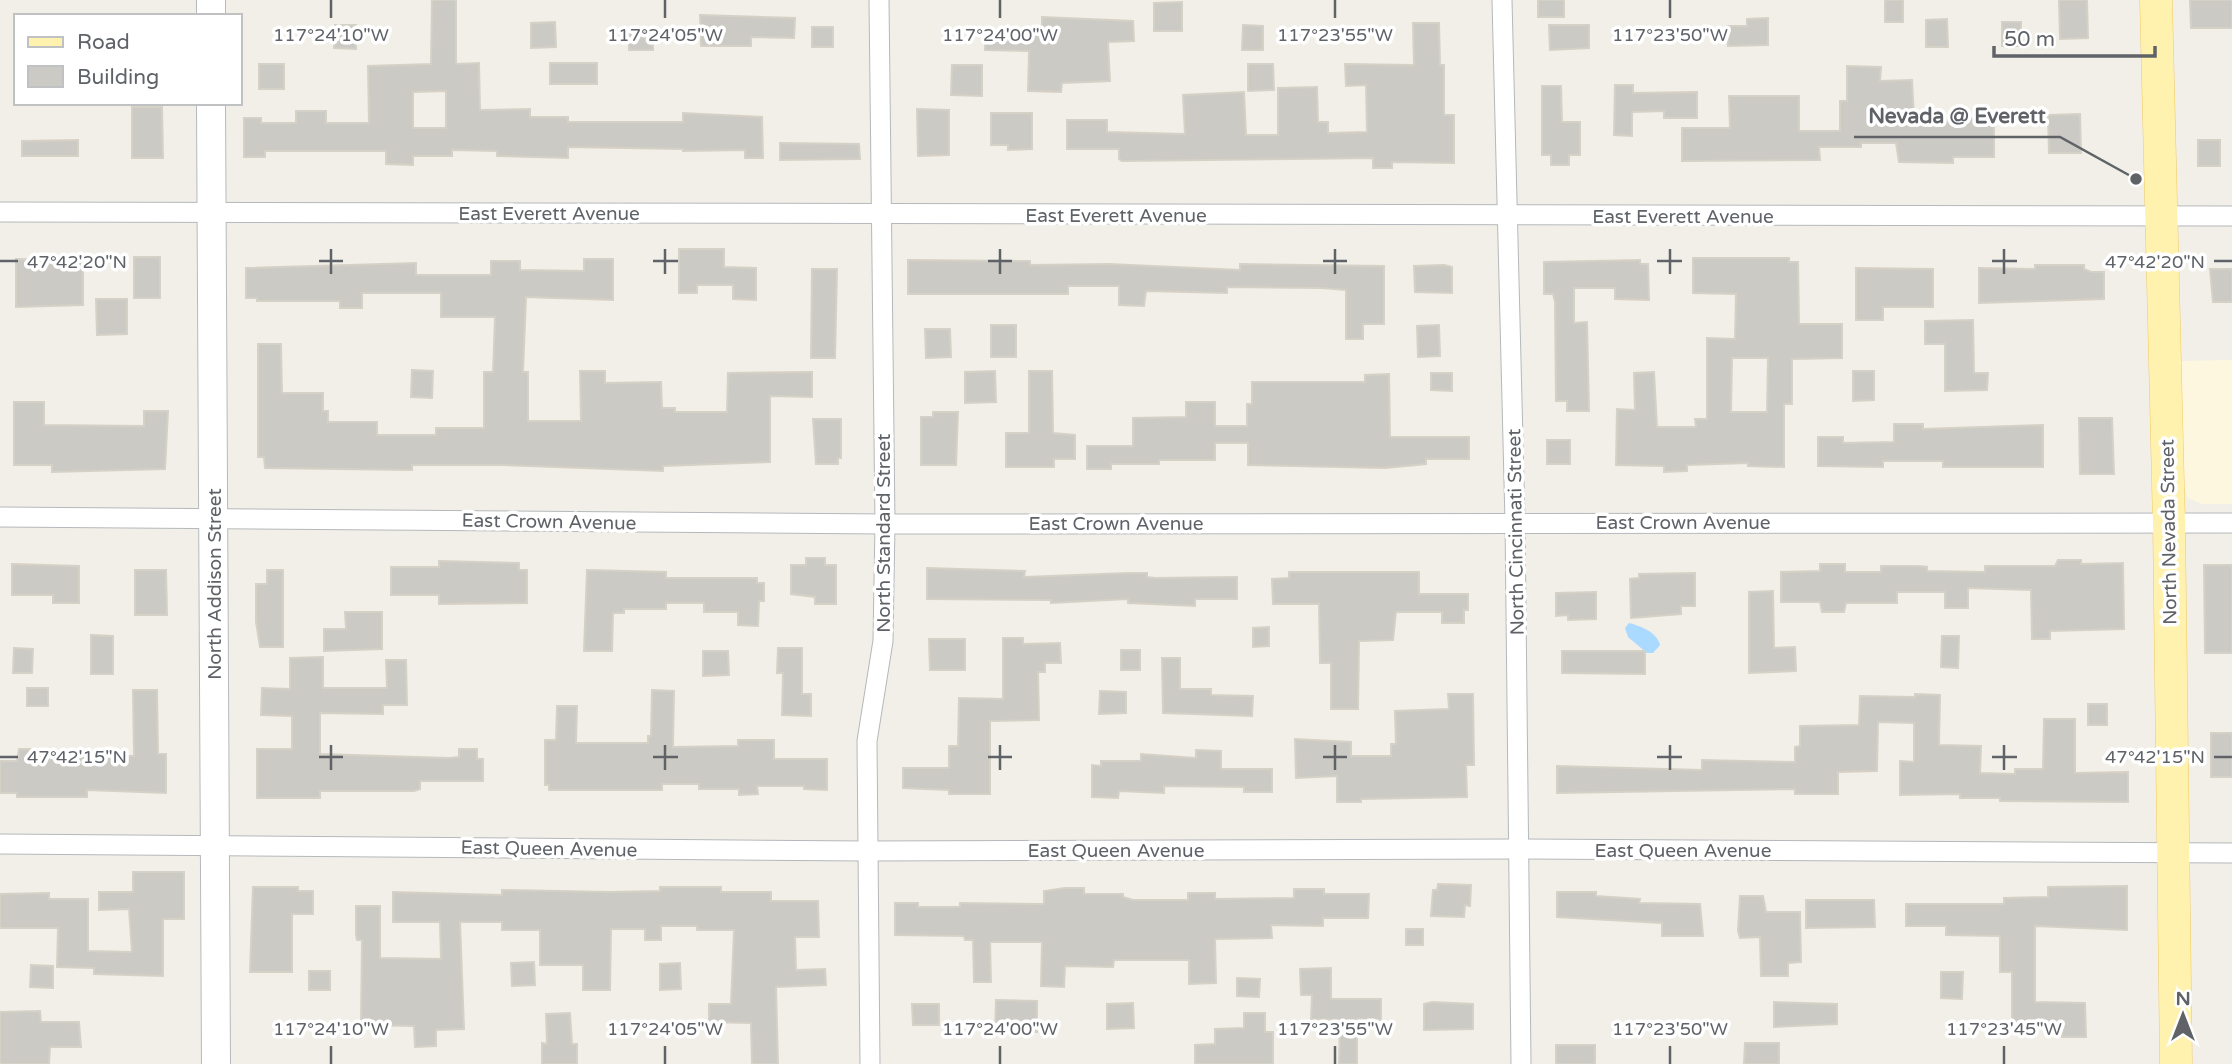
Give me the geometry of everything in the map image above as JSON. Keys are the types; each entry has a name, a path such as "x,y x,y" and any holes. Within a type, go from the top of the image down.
{"main road":[{"name":"North Nevada Street","path":"2157,0 2169,523 2176,1064"}],"street":[{"name":"North Standard Street","path":"870,1064 867,741 883,641 885,524 879,0"},
{"name":"North Cincinnati Street","path":"1502,0 1515,521 1521,1064"},
{"name":"North Addison Street","path":"211,105 216,1064"},
{"name":"East Everett Avenue","path":"0,212 2232,216"},
{"name":"East Crown Avenue","path":"0,517 885,524 1515,521 2232,523"},
{"name":"East Queen Avenue","path":"0,844 867,851 1519,849 2232,853"}],"shaded area":[{"path":"2232,360 2232,504 2202,504 2188,498 2184,488 2181,361"}],"water":[{"path":"1629,623 1655,636 1660,645 1653,653 1647,653 1628,637 1625,628"}],"building":[{"path":"432,0 456,0 456,64 479,63 480,110 530,109 530,117 568,117 568,122 683,122 683,113 762,117 763,158 745,158 745,150 568,147 568,158 497,156 497,151 452,150 452,156 413,156 413,165 386,164 386,151 265,151 265,157 244,157 244,118 261,118 261,123 296,123 296,111 326,111 326,123 369,123 368,66 431,64","holes":["446,91 446,128 413,128 413,92"]},
{"path":"1538,0 1564,0 1564,17 1538,17"},
{"path":"1885,0 1903,0 1903,22 1885,22"},
{"path":"2059,0 2087,0 2088,38 2060,39"},
{"path":"2190,0 2232,0 2232,28 2191,28"},
{"path":"1182,2 1182,31 1154,31 1154,3"},
{"path":"700,15 795,18 794,38 751,37 751,46 701,46"},
{"path":"1042,17 1133,21 1134,41 1108,42 1110,81 1062,83 1061,92 1028,91 1029,51 985,50 985,31 1042,31"},
{"path":"1768,18 1768,45 1728,46 1727,26 1747,26 1747,19"},
{"path":"1947,19 1948,47 1926,47 1926,20"},
{"path":"555,22 556,47 531,48 531,23"},
{"path":"2002,22 2021,22 2021,46 2002,46"},
{"path":"1413,23 1439,23 1440,65 1444,65 1444,115 1454,115 1454,163 1392,162 1392,168 1373,168 1373,158 1122,161 1119,159 1119,149 1067,149 1067,120 1107,120 1107,132 1185,134 1183,95 1244,92 1246,135 1278,135 1278,88 1317,87 1318,122 1328,122 1328,133 1367,132 1366,85 1346,86 1345,64 1414,65"},
{"path":"335,25 356,25 356,49 334,48"},
{"path":"1243,25 1263,26 1263,50 1242,50"},
{"path":"1549,25 1589,25 1589,48 1550,50"},
{"path":"812,27 833,27 833,47 812,47"},
{"path":"629,30 653,30 653,50 629,50"},
{"path":"550,63 597,63 597,84 550,84"},
{"path":"259,64 284,64 284,89 259,89"},
{"path":"1248,64 1273,64 1274,90 1248,91"},
{"path":"952,65 982,65 982,96 951,95"},
{"path":"1847,66 1881,67 1880,81 1912,80 1914,118 1994,118 1994,157 1953,157 1953,163 1899,162 1896,143 1861,143 1861,147 1819,147 1820,160 1682,161 1682,128 1730,128 1729,96 1799,96 1799,131 1840,131 1840,101 1847,101"},
{"path":"1615,85 1633,85 1633,93 1697,92 1697,118 1664,118 1664,111 1632,112 1632,136 1614,135"},
{"path":"1542,86 1561,86 1562,122 1580,122 1580,155 1569,155 1569,165 1551,165 1551,155 1542,155"},
{"path":"132,107 162,107 163,158 132,158"},
{"path":"917,109 949,110 949,155 918,156"},
{"path":"991,113 1032,113 1032,149 1008,150 1008,145 991,145"},
{"path":"2080,114 2081,153 2049,153 2048,115"},
{"path":"78,140 78,156 22,156 22,141"},
{"path":"2198,140 2220,140 2220,166 2198,166"},
{"path":"780,143 859,144 860,159 780,160"},
{"path":"679,249 724,249 724,267 756,268 756,300 733,299 733,285 697,285 697,293 679,293"},
{"path":"134,257 160,257 160,298 134,298"},
{"path":"1693,258 1789,258 1789,262 1798,262 1799,324 1842,324 1842,358 1792,359 1792,404 1784,404 1784,467 1748,466 1748,463 1687,465 1687,471 1664,472 1664,466 1616,465 1617,409 1635,410 1634,373 1654,372 1657,427 1696,427 1695,419 1707,419 1707,338 1735,339 1736,294 1693,293","holes":["1732,358 1768,358 1767,412 1731,412"]},
{"path":"16,259 83,261 83,305 16,307"},
{"path":"584,259 613,259 613,300 526,297 523,372 528,372 528,421 581,421 580,371 605,371 605,383 661,382 662,408 675,408 675,412 727,412 728,373 812,372 812,397 770,396 770,462 663,466 663,471 503,465 412,465 412,470 265,468 264,457 258,457 258,344 281,344 282,393 323,393 323,411 328,411 328,422 377,422 377,435 436,435 436,428 484,428 484,372 493,372 495,317 441,317 441,293 362,293 362,308 340,308 340,301 257,301 257,298 246,298 246,268 416,263 416,275 491,275 491,261 520,261 520,270 584,271"},
{"path":"908,260 1030,261 1030,265 1109,264 1240,270 1240,264 1384,266 1384,324 1363,324 1363,339 1346,339 1346,290 1322,288 1227,287 1227,293 1146,291 1144,306 1119,305 1119,286 1068,286 1068,294 908,294"},
{"path":"1640,260 1640,264 1648,264 1649,300 1615,299 1615,288 1574,288 1574,323 1587,322 1589,411 1567,411 1567,401 1556,401 1555,302 1553,294 1544,294 1544,262"},
{"path":"2035,265 2084,265 2084,269 2091,272 2104,272 2104,299 1979,303 1979,268 2035,269"},
{"path":"1414,266 1452,267 1452,293 1415,292"},
{"path":"1856,268 1933,269 1933,307 1883,307 1883,320 1856,320"},
{"path":"812,269 837,269 835,358 811,358"},
{"path":"2210,269 2232,269 2232,302 2213,302"},
{"path":"96,299 127,299 127,334 97,335"},
{"path":"1973,320 1974,373 1988,373 1987,390 1945,391 1945,344 1925,344 1925,321"},
{"path":"991,325 1016,325 1016,357 991,357"},
{"path":"1439,325 1440,356 1418,357 1417,326"},
{"path":"925,329 950,329 951,357 926,358"},
{"path":"412,370 433,371 432,398 411,397"},
{"path":"995,371 996,402 965,403 965,372"},
{"path":"1029,371 1052,371 1053,433 1075,435 1075,459 1054,459 1054,467 1006,467 1006,433 1029,433"},
{"path":"1853,371 1874,371 1874,400 1853,401"},
{"path":"1431,373 1452,373 1452,391 1431,390"},
{"path":"1389,374 1390,437 1469,437 1469,459 1426,459 1426,464 1385,468 1248,465 1248,443 1215,443 1215,460 1159,460 1159,464 1111,464 1111,469 1087,469 1087,446 1133,446 1133,418 1186,417 1186,402 1215,402 1215,426 1247,426 1247,404 1252,404 1252,382 1365,382 1365,375"},
{"path":"14,402 44,402 44,425 144,426 144,411 168,411 165,469 52,472 52,465 14,465"},
{"path":"933,412 958,412 956,465 921,465 921,417 933,417"},
{"path":"2079,418 2112,418 2114,474 2080,474"},
{"path":"813,419 841,419 841,458 838,458 838,464 816,464"},
{"path":"1894,424 1923,424 1923,429 2043,425 2043,467 1943,467 1943,461 1883,461 1883,467 1818,466 1818,437 1843,437 1843,443 1894,442"},
{"path":"1547,440 1570,440 1570,464 1547,464"},
{"path":"806,558 825,558 825,565 836,565 836,604 815,604 815,597 791,594 791,565 806,565"},
{"path":"2058,560 2081,560 2081,564 2123,563 2124,629 2050,631 2050,639 2032,639 2031,590 1968,588 1968,608 1945,608 1945,592 1897,592 1897,603 1846,603 1844,612 1822,612 1820,602 1781,602 1781,572 1820,571 1820,564 1845,564 1845,572 1881,572 1881,566 1919,566 1927,567 1927,571 1985,572 1985,566 2055,566"},
{"path":"439,561 519,563 519,570 527,570 527,603 439,604 439,595 391,595 391,567 439,567"},
{"path":"12,564 79,566 79,603 53,603 53,595 12,595"},
{"path":"2204,565 2232,565 2232,653 2205,653"},
{"path":"927,568 1025,571 1024,577 1147,573 1147,577 1155,578 1237,577 1237,599 1195,599 1195,606 1128,603 1128,599 1051,603 1051,600 927,599"},
{"path":"135,570 166,570 167,615 135,615"},
{"path":"267,570 283,570 283,647 260,647 256,622 256,584 267,584"},
{"path":"587,570 666,572 666,578 757,578 757,583 764,583 764,601 759,601 758,626 738,625 738,612 704,612 704,603 666,603 666,609 624,609 624,613 613,613 612,651 584,651"},
{"path":"1289,572 1419,572 1419,594 1468,594 1468,610 1464,610 1464,623 1442,623 1442,612 1396,612 1393,640 1359,641 1358,709 1331,709 1331,663 1320,663 1319,604 1273,604 1272,579 1289,578"},
{"path":"1695,573 1695,606 1681,606 1681,614 1631,618 1630,579 1639,578 1639,574"},
{"path":"1773,591 1774,648 1795,647 1796,671 1749,673 1749,592"},
{"path":"1596,592 1596,619 1568,620 1568,615 1556,616 1556,593"},
{"path":"345,612 382,612 382,649 324,651 324,629 346,629"},
{"path":"1269,627 1269,646 1253,647 1253,628"},
{"path":"91,635 113,636 113,674 91,674"},
{"path":"1942,636 1959,636 1958,668 1941,667"},
{"path":"1003,638 1023,638 1023,644 1060,643 1061,663 1045,663 1045,672 1038,672 1039,720 990,721 990,794 949,794 949,790 903,788 903,768 949,768 949,746 958,746 959,698 1003,699"},
{"path":"929,639 965,639 965,670 930,670"},
{"path":"14,648 33,649 32,673 13,673"},
{"path":"778,648 802,648 802,694 811,694 811,716 782,715 783,673 777,673"},
{"path":"1121,650 1140,650 1140,670 1121,670"},
{"path":"703,651 728,651 729,675 703,676"},
{"path":"1562,651 1645,651 1645,674 1562,673"},
{"path":"323,657 323,688 387,688 386,660 406,660 407,705 383,705 383,714 320,713 320,754 450,758 459,757 459,749 477,749 477,759 483,759 483,781 420,781 420,789 414,791 320,791 320,798 257,798 257,749 292,749 292,716 261,715 262,688 290,689 290,658"},
{"path":"1162,658 1180,658 1180,689 1211,689 1211,695 1253,696 1252,716 1163,713"},
{"path":"27,688 48,688 48,706 27,706"},
{"path":"133,690 157,690 158,754 166,754 166,793 87,790 87,797 17,797 17,793 0,793 0,761 17,761 19,749 41,749 43,755 134,756"},
{"path":"652,690 674,691 673,747 738,746 738,740 774,740 774,759 827,759 827,790 804,789 804,786 757,786 758,794 739,795 739,789 699,789 699,784 662,784 662,790 549,790 549,785 545,785 545,740 556,740 557,706 577,706 576,743 648,743 648,736 651,736"},
{"path":"1100,691 1126,692 1126,713 1099,714"},
{"path":"1448,694 1473,694 1474,765 1466,765 1467,797 1337,802 1337,776 1296,778 1295,739 1351,742 1351,756 1391,756 1391,744 1396,744 1395,711 1449,709"},
{"path":"1915,694 1940,695 1939,745 1981,746 1980,773 2015,774 2015,769 2043,769 2044,719 2075,719 2075,773 2128,772 2128,802 2000,801 2000,798 1960,798 1960,794 1900,795 1900,761 1914,762 1914,723 1878,722 1877,771 1838,772 1838,794 1795,794 1795,789 1557,793 1557,766 1702,770 1702,760 1795,762 1795,747 1800,746 1800,726 1859,725 1860,696 1915,697"},
{"path":"2088,704 2107,704 2107,725 2088,725"},
{"path":"2211,733 2232,733 2232,777 2211,777"},
{"path":"1196,750 1221,751 1221,769 1272,769 1272,792 1244,792 1244,787 1164,786 1164,793 1119,791 1118,798 1092,797 1092,765 1101,766 1101,761 1141,761 1141,754 1196,758"},
{"path":"133,872 184,872 184,919 163,919 163,976 94,974 94,968 57,967 58,928 0,928 0,894 49,893 49,899 88,899 88,951 132,952 129,909 99,910 99,892 133,892"},
{"path":"1438,884 1471,885 1470,906 1465,905 1464,917 1431,916 1433,890 1437,890"},
{"path":"2127,886 2127,930 2035,926 2035,1002 2085,1003 2086,1037 2062,1037 2062,1022 2012,1022 2012,972 2000,972 2000,936 1946,935 1946,926 1906,926 1906,904 2004,904 2004,898 2048,897 2048,887"},
{"path":"253,887 298,887 298,891 313,891 313,914 292,914 292,972 250,972"},
{"path":"660,887 721,887 721,892 771,892 771,901 818,901 819,937 795,937 796,970 825,969 826,985 776,987 778,1064 752,1064 751,1023 709,1022 709,1004 731,1004 734,930 697,930 697,926 661,926 661,940 645,940 645,929 611,929 610,990 583,990 583,965 540,965 540,930 502,930 502,922 460,922 464,1029 436,1030 436,1046 415,1047 414,1026 361,1025 362,940 357,940 356,935 356,906 380,906 380,958 441,959 440,922 393,922 393,892 502,895 502,890 609,892 660,891"},
{"path":"1084,888 1084,894 1123,894 1123,897 1133,900 1188,900 1188,893 1215,893 1215,899 1294,898 1294,889 1324,889 1324,894 1369,894 1368,918 1323,918 1323,926 1271,925 1272,938 1215,939 1216,983 1189,984 1189,960 1114,960 1113,967 1065,966 1064,987 1041,986 1042,942 990,942 991,982 974,982 973,940 965,940 964,936 895,935 895,903 918,903 918,907 960,907 960,903 1044,904 1044,891"},
{"path":"1557,892 1596,892 1596,896 1640,899 1639,903 1700,904 1703,936 1662,936 1662,923 1557,917"},
{"path":"1740,896 1763,896 1766,912 1800,912 1801,962 1788,963 1788,976 1761,976 1760,937 1740,938 1738,931"},
{"path":"1806,900 1874,900 1875,927 1806,928"},
{"path":"1406,929 1423,929 1423,945 1406,945"},
{"path":"534,962 535,985 512,986 511,963"},
{"path":"680,963 681,989 660,990 660,964"},
{"path":"31,965 53,966 53,988 30,987"},
{"path":"1331,968 1331,999 1381,999 1381,1020 1357,1019 1357,1064 1339,1064 1340,1020 1311,1019 1312,995 1301,995 1300,969"},
{"path":"309,971 330,971 330,990 309,990"},
{"path":"1941,972 1963,972 1962,999 1941,998"},
{"path":"1237,978 1260,979 1259,997 1237,996"},
{"path":"996,1000 1037,1001 1037,1032 995,1031"},
{"path":"1774,1002 1837,1004 1837,1024 1774,1027"},
{"path":"1133,1003 1134,1028 1107,1029 1107,1004"},
{"path":"912,1004 939,1004 939,1025 913,1025"},
{"path":"1424,1004 1473,1004 1473,1029 1424,1030"},
{"path":"40,1011 41,1022 79,1022 81,1047 50,1047 49,1064 0,1064 0,1012"},
{"path":"570,1013 572,1044 577,1044 577,1064 542,1064 542,1043 547,1044 546,1014"},
{"path":"1244,1013 1265,1013 1265,1032 1273,1032 1273,1064 1195,1064 1195,1045 1215,1044 1215,1029 1244,1028"},
{"path":"1745,1043 1779,1043 1779,1064 1744,1064"},
{"path":"1556,1045 1595,1045 1595,1064 1556,1064"}],"place":[{"name":"Nevada @ Everett","path":"2136,179"}]}
